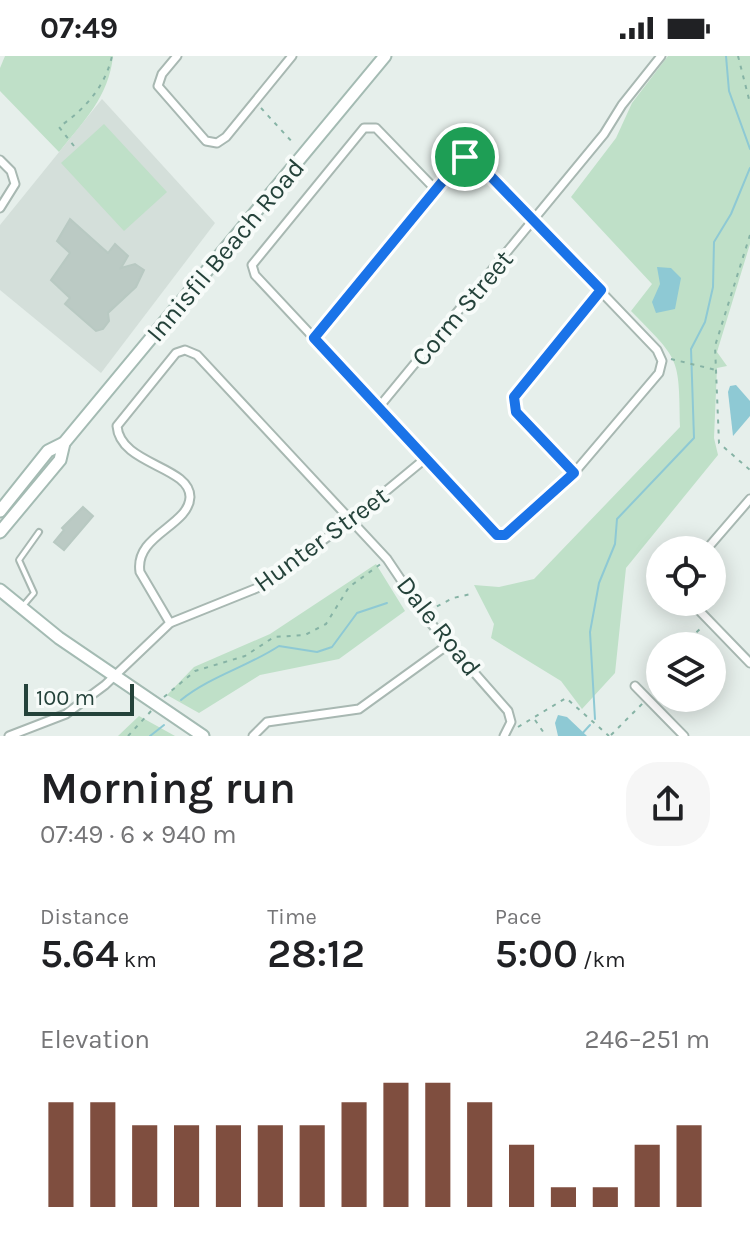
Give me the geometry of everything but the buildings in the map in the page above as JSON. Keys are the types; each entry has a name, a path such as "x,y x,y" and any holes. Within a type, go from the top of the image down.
{"main road":[{"name":"Innisfil Beach Road","path":"0,511 48,451 64,443 385,56"},
{"name":"Innisfil Beach Road","path":"0,532 60,460 64,443"},
{"path":"0,590 21,609 203,736"}],"street":[{"path":"177,56 162,74 158,86 206,141 217,143 226,137 292,56"},
{"name":"Corm Street","path":"379,407 604,134 622,105 661,56"},
{"path":"314,338 461,159 473,157 660,354 662,365 574,473 508,534 500,535 426,458 255,275 252,265 361,130 370,126 376,128 435,189"},
{"path":"0,160 11,171 15,184 0,208"},
{"path":"574,473 516,412 513,400 601,290"},
{"name":"Dale Road","path":"170,623 140,572 138,563 145,548 187,505 189,491 181,479 144,460 121,442 117,426 176,353 185,350 197,355 387,559 424,614 508,711 511,722 504,736"},
{"name":"Hunter Street","path":"9,736 66,714 170,623 257,588 351,520 426,458"},
{"path":"718,536 750,499"},
{"path":"705,616 750,663"},
{"path":"253,736 267,722 359,709 449,644"},
{"path":"742,655 750,646"},
{"path":"635,686 646,697"},
{"path":"661,712 684,736"}],"lane":[{"path":"21,609 34,593 19,560 39,532"}],"path":[{"path":"74,146 59,127 89,102 107,76 112,56"},
{"path":"738,56 750,103"},
{"path":"261,108 294,144"},
{"path":"750,235 715,346 719,443 750,470"},
{"path":"671,359 716,370"},
{"path":"128,736 157,704 195,671 245,656 274,637 305,635 326,624 349,587 387,559"},
{"path":"424,614 453,598 471,594"},
{"path":"697,632 709,620"},
{"path":"518,727 566,698 609,736 646,699"},
{"path":"534,719 546,736"}],"shaded area":[{"path":"102,99 215,223 101,373 0,290 0,225"}],"green space":[{"path":"5,56 113,56 101,96 59,152 0,91 0,68"},
{"path":"668,56 750,56 750,244 717,352 727,366 717,368 714,438 718,455 652,536 646,536 646,543 626,568 615,673 582,709 561,681 491,638 494,624 474,585 499,587 534,579 680,427 679,386 674,361 631,311 652,284 571,197 616,138 632,103"},
{"path":"104,124 167,192 124,231 61,163"},
{"path":"376,564 405,611 339,659 260,675 199,713 167,695 194,667 270,634"},
{"path":"139,716 175,736 118,736"}],"water":[{"path":"657,267 671,268 681,278 675,309 656,313 652,302 660,284"},
{"path":"736,385 750,401 750,416 733,436 728,392 730,386"},
{"path":"558,715 567,717 587,736 558,736 555,723"}],"waterway":[{"path":"726,56 729,91 750,149"},
{"path":"595,719 590,632 599,583 615,544 617,519 694,438 691,349 705,322 713,287 714,242 731,214 750,168"},
{"path":"181,700 204,684 279,646 317,652 332,647 357,613 387,603"},
{"path":"150,736 164,725"},
{"path":"580,736 590,725"}],"route":[{"path":"465,157 477,159 601,290 514,397 516,412 574,473 505,535 497,535 314,338 435,189 465,157"}]}
